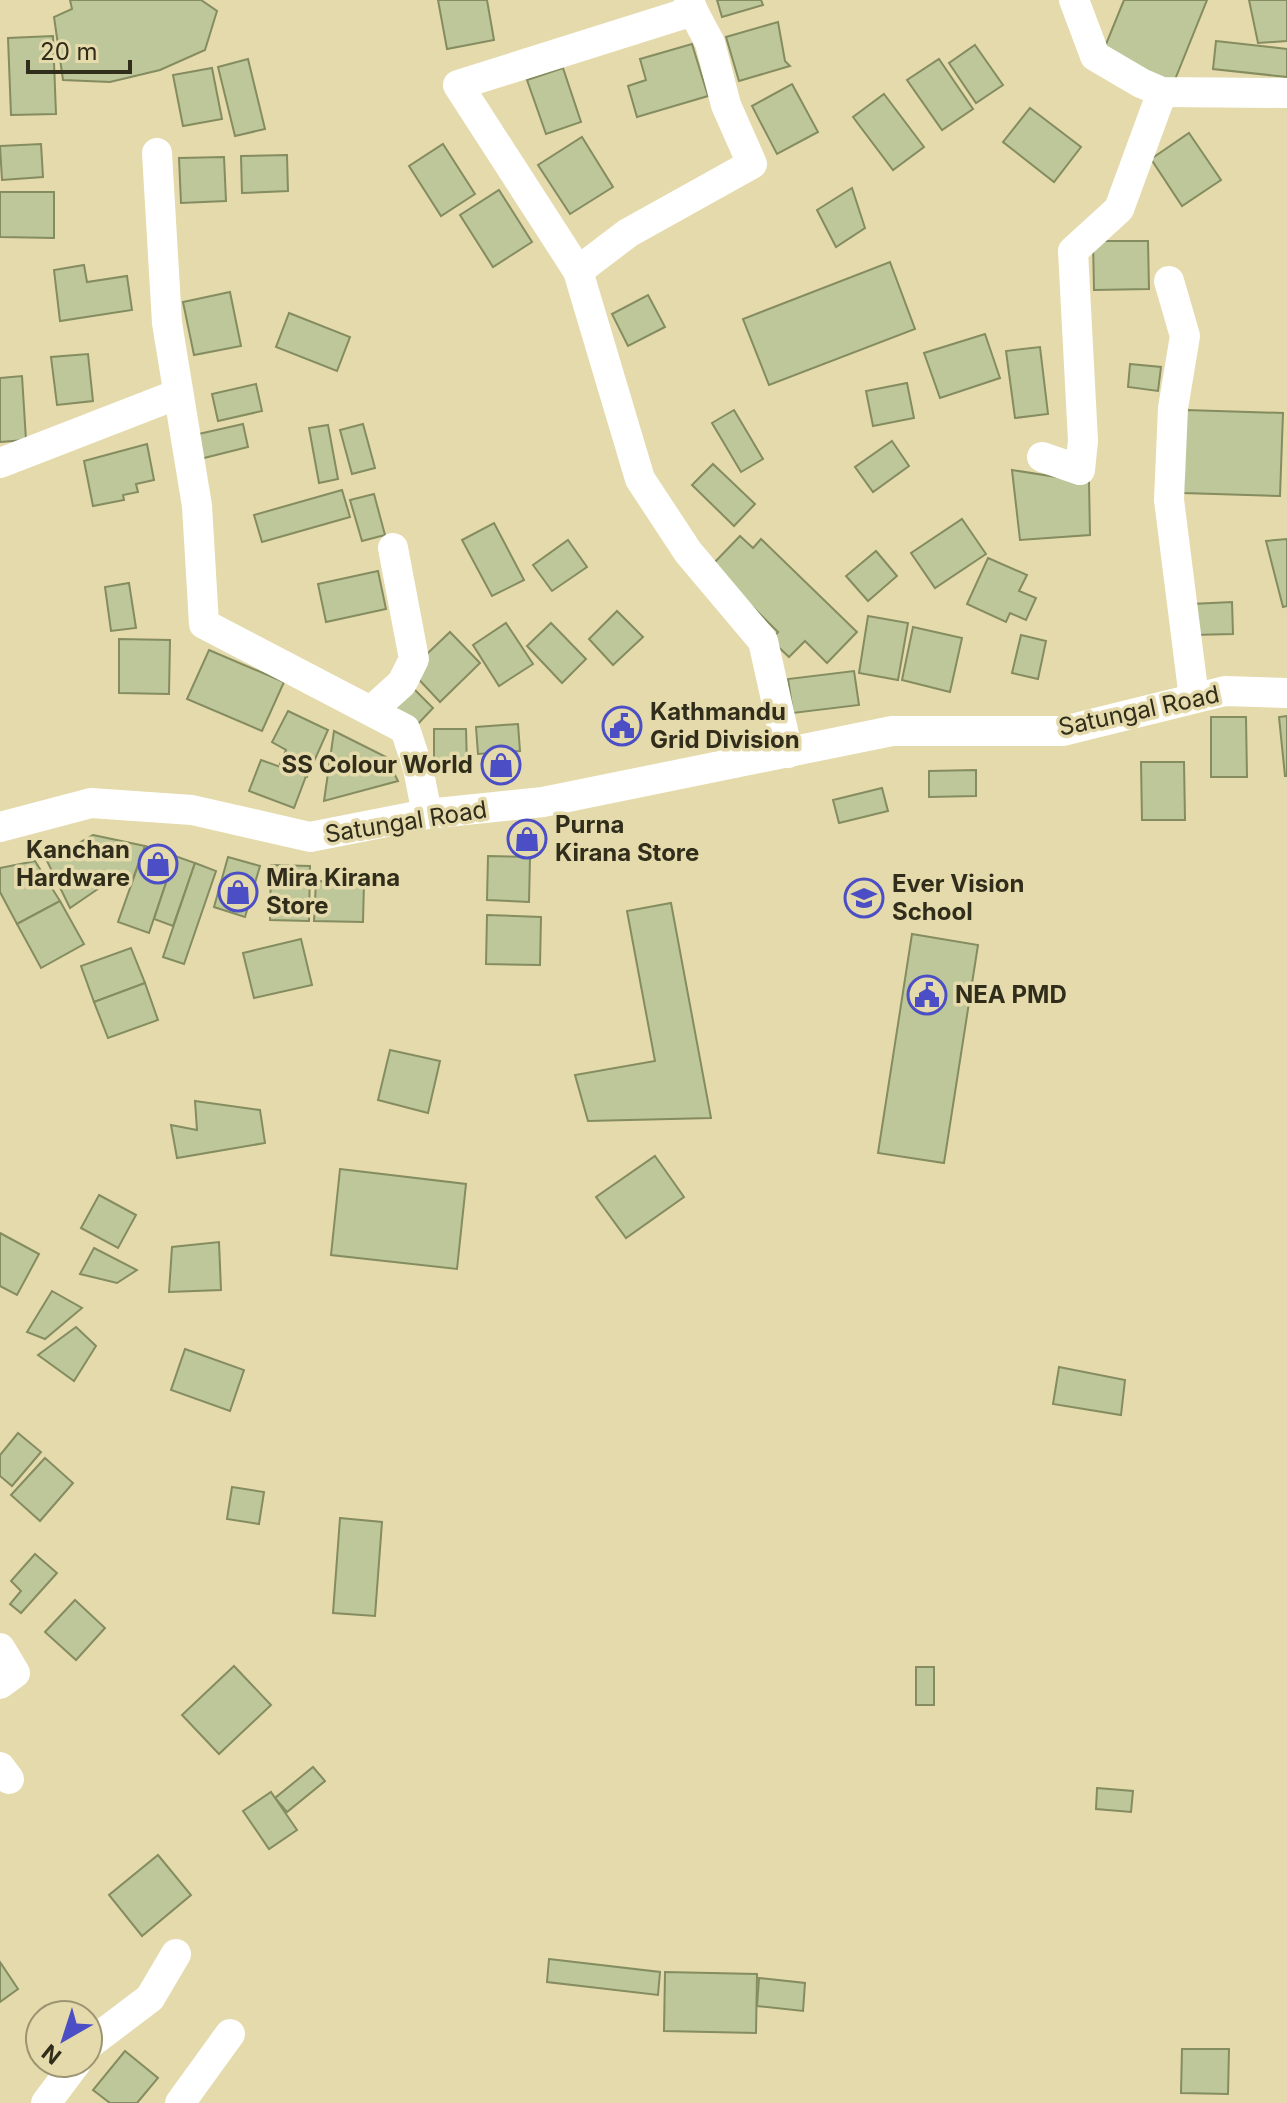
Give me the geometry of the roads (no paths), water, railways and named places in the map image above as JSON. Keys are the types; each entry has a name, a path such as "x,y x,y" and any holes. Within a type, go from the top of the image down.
{"street":[{"path":"1074,0 1095,56 1162,92 1287,93"},
{"path":"578,271 628,233 752,164 726,105 710,43 691,6 458,85 578,271 640,479 688,552 763,641 788,753"},
{"path":"1042,457 1080,470 1083,441 1073,251 1119,209 1162,92"},
{"path":"157,153 167,323 197,506 204,624 405,729 418,768 427,814"},
{"path":"1169,281 1185,336 1173,408 1169,500 1194,698"},
{"path":"0,463 178,394"},
{"path":"371,711 402,683 414,659 393,548"},
{"name":"Satungal Road","path":"0,827 91,803 192,810 310,837 427,814 543,802 892,731 1063,731 1225,691 1287,693"},
{"path":"0,1648 15,1673 0,1684"},
{"path":"104,2033 150,1998 176,1954"},
{"path":"180,2103 230,2034"},
{"path":"46,2103 64,2079"}],"place":[{"name":"Kathmandu Grid Division","path":"622,726"},
{"name":"SS Colour World","path":"501,765"},
{"name":"Purna Kirana Store","path":"527,839"},
{"name":"Kanchan Hardware","path":"158,864"},
{"name":"Mira Kirana Store","path":"238,892"},
{"name":"Ever Vision School","path":"864,898"},
{"name":"NEA PMD","path":"927,995"}]}
